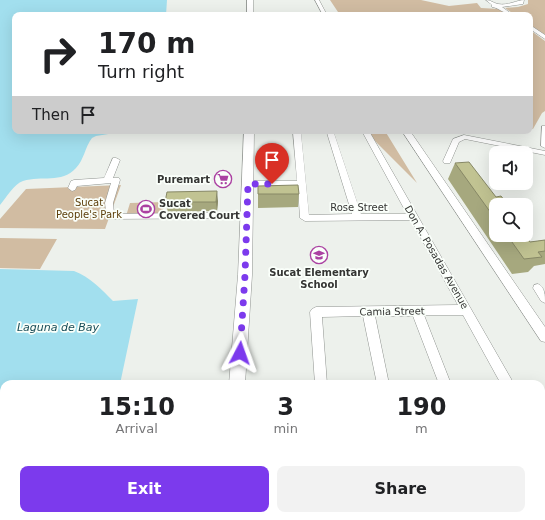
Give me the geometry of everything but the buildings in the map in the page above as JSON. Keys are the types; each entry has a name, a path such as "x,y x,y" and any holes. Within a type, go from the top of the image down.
{"main road":[{"path":"250,0 250,12"},
{"path":"238,380 248,215 249,134"}],"street":[{"path":"317,0 323,12"},
{"path":"487,0 505,12"},
{"path":"496,6 517,4 521,3 522,0"},
{"path":"533,30 545,38"},
{"path":"545,128 545,146"},
{"path":"248,184 302,184 297,134"},
{"path":"331,134 358,218"},
{"name":"Don A. Posadas Avenue","path":"367,134 468,310 506,380"},
{"path":"408,134 545,337"},
{"path":"447,161 456,141 464,137 545,153"},
{"path":"107,181 116,160"},
{"path":"72,188 74,183 116,180 108,204 110,217 248,215"},
{"name":"Rose Street","path":"302,184 305,218 414,217"},
{"path":"538,288 545,298"},
{"name":"Camia Street","path":"321,380 316,312 468,310"},
{"path":"368,311 382,380"},
{"path":"417,311 443,380"}],"green space":[{"path":"330,0 421,0 449,6 477,3 481,8 499,9 504,12 338,12"},
{"path":"528,0 545,0 545,35 533,27 533,12 511,12 505,8 518,7 528,4"},
{"path":"533,32 545,41 545,111 542,113 533,129"},
{"path":"368,134 387,134 417,183"},
{"name":"Sucat People's Park","path":"121,185 105,229 0,228 0,219 26,189"},
{"name":"Sucat Covered Court","path":"165,202 162,215 126,216 130,203"},
{"path":"0,238 57,239 40,269 0,268"}],"water":[{"path":"0,0 167,0 166,12 12,12 12,134 108,134 92,138 79,165 70,173 58,178 30,179 23,181 13,188 0,205"},
{"name":"Laguna de Bay","path":"0,269 74,271 90,280 113,301 138,299 121,380 0,380"}],"place":[{"name":"Puremart","path":"223,179"},
{"name":"Sucat Covered Court","path":"146,209"},
{"name":"Sucat Elementary School","path":"319,255"}],"route":[{"path":"240,353 248,215 248,184 272,184"}]}
